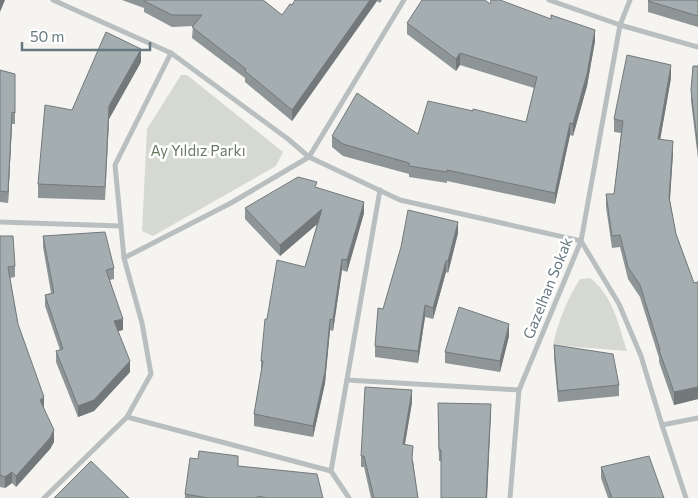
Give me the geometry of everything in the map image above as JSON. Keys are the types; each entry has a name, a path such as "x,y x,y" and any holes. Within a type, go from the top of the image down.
{"street":[{"path":"53,0 171,53 288,139 309,157 400,200 581,241 619,304 641,356 686,498"},
{"path":"124,258 231,203 309,157 404,0"},
{"path":"549,0 620,25 698,47"},
{"name":"Gazelhan Sokak","path":"510,498 519,390 581,241 620,25 630,0"},
{"path":"44,498 127,417 152,374 142,323 124,258 115,165 171,53"},
{"path":"331,471 380,190"},
{"path":"0,222 121,226"},
{"path":"347,380 519,390"},
{"path":"127,417 331,471 349,498"},
{"path":"662,425 698,418"}],"green space":[{"name":"Ay Yıldız Parkı","path":"181,75 187,75 283,152 276,166 153,236 142,231 147,129"},
{"path":"590,278 598,285 610,302 627,351 553,345 564,311 575,287 580,279"}],"building":[{"path":"144,0 263,0 282,15 295,0 370,0 292,110 245,71 246,69 192,27 202,15 172,15"},
{"path":"422,0 485,0 490,4 491,0 500,0 551,19 551,15 595,30 587,74 573,124 570,123 555,193 447,170 447,172 409,166 409,163 343,144 332,136 357,93 418,134 428,101 473,111 473,109 526,122 537,77 460,53 456,59 407,23"},
{"path":"698,0 698,16 648,1"},
{"path":"106,32 141,49 109,106 105,187 38,184 45,105 72,110"},
{"path":"627,55 671,65 658,139 673,141 669,197 676,234 694,283 698,282 698,387 674,392 659,350 640,285 628,267 620,235 612,236 606,194 614,194 623,121 614,119"},
{"path":"693,66 698,66 698,148 691,90"},
{"path":"0,70 15,74 15,113 12,112 8,192 0,191"},
{"path":"298,177 317,182 315,187 364,202 347,260 342,259 333,320 330,319 325,372 313,426 254,414 263,361 261,361 265,319 267,319 277,260 305,267 322,209 280,245 245,208"},
{"path":"408,210 458,222 433,308 425,305 418,351 375,346 378,308 383,309 401,247"},
{"path":"105,232 114,268 106,270 123,319 114,321 130,361 94,400 78,406 56,351 63,349 45,295 54,293 43,236"},
{"path":"0,236 13,236 15,266 8,267 18,324 44,397 40,400 54,430 50,438 16,476 12,472 5,477 0,475"},
{"path":"459,307 509,324 500,361 445,352"},
{"path":"554,345 613,354 619,385 558,391"},
{"path":"365,387 412,390 403,444 413,446 412,458 418,498 374,498 364,456 361,456"},
{"path":"438,403 491,404 486,498 441,498 441,450 439,450"},
{"path":"199,451 238,456 238,466 317,474 323,498 266,498 258,496 257,498 208,498 185,494 190,458 198,459"},
{"path":"649,456 664,498 612,498 601,467"},
{"path":"91,461 129,498 54,498"}]}
